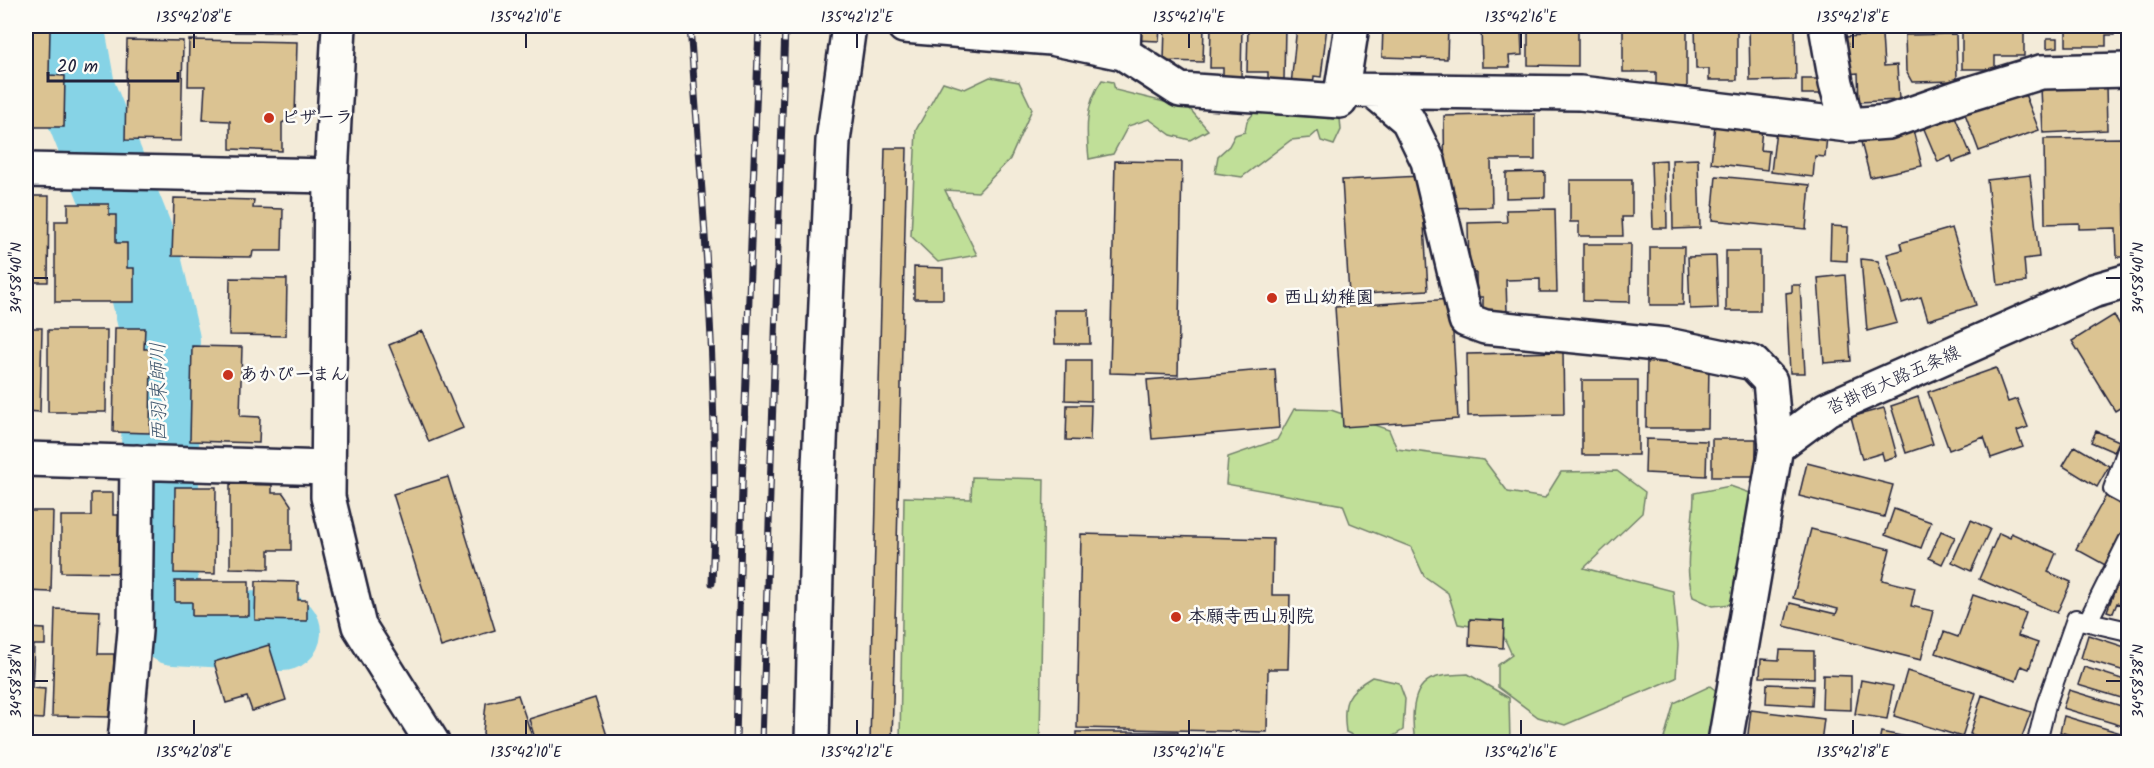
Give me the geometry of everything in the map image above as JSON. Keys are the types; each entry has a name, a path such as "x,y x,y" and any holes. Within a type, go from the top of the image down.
{"street":[{"path":"339,26 331,176 328,497 359,627 432,742"},
{"path":"812,742 818,489 833,141 849,26"},
{"path":"904,26 1051,38 1124,39 1180,90 1340,101 1352,26"},
{"path":"1826,26 1836,83 1848,124"},
{"path":"1343,90 1580,93 1848,124 1888,122 2041,72 2128,70"},
{"path":"1375,92 1408,120 1428,161 1466,320 1485,327 1667,345 1753,363 1770,381 1776,447 1725,742"},
{"path":"26,170 331,176"},
{"name":"沓掛西大路五条線","path":"1776,447 1827,409 2092,291 2128,281"},
{"path":"26,459 328,468"},
{"path":"124,742 155,462"}],"lane":[{"path":"2128,447 2113,489 2128,497"},
{"path":"2088,621 2128,541"},
{"path":"2037,742 2046,705 2076,619 2128,631"}],"green space":[{"path":"990,77 1019,82 1032,109 1010,159 978,192 945,190 977,255 938,262 911,236 916,130 943,82 965,89"},
{"path":"1102,80 1113,82 1115,90 1189,108 1208,130 1190,140 1171,135 1149,119 1128,126 1113,154 1089,159 1088,118 1092,98"},
{"path":"1261,105 1328,110 1340,118 1341,130 1334,145 1321,141 1318,131 1310,138 1291,140 1242,177 1215,173 1218,156 1229,146 1235,135 1245,132 1247,121"},
{"path":"1294,409 1331,410 1389,430 1397,449 1484,460 1508,492 1545,498 1561,472 1617,471 1645,492 1642,513 1584,568 1673,591 1678,645 1676,678 1565,725 1538,717 1498,687 1498,665 1512,655 1501,631 1458,624 1448,593 1424,576 1411,547 1350,523 1343,505 1226,484 1228,457 1277,440"},
{"path":"972,477 1044,479 1040,742 900,742 904,497 971,499"},
{"path":"1730,486 1756,495 1740,603 1713,606 1693,597 1690,584 1688,558 1694,493"},
{"path":"1468,674 1509,698 1510,742 1415,742 1413,716 1416,697 1420,689 1434,678"},
{"path":"1372,677 1399,683 1405,699 1403,730 1382,740 1368,741 1346,732 1345,713 1351,693"},
{"path":"1710,686 1719,693 1720,742 1663,742 1674,703"},
{"path":"1530,735 1553,736 1553,742 1529,742"},
{"path":"1226,737 1229,742 1182,742 1182,738"}],"building":[{"path":"232,26 296,26 296,32 232,32"},
{"path":"1136,26 1160,26 1159,41 1135,40"},
{"path":"1165,26 1204,26 1203,62 1164,61"},
{"path":"1211,26 1242,26 1241,78 1223,78 1223,68 1210,68"},
{"path":"1248,26 1285,26 1284,80 1268,80 1268,72 1247,72"},
{"path":"1297,26 1327,26 1321,77 1314,76 1313,88 1291,85"},
{"path":"1383,26 1448,26 1447,59 1382,57"},
{"path":"1481,26 1521,26 1522,55 1509,56 1510,67 1482,67"},
{"path":"1528,26 1578,26 1578,66 1528,65"},
{"path":"1623,26 1687,26 1687,87 1656,87 1656,72 1623,72"},
{"path":"1695,26 1737,26 1737,80 1709,80 1709,69 1696,69"},
{"path":"1749,26 1795,26 1796,80 1750,81"},
{"path":"1905,26 1933,26 1933,30 1904,30"},
{"path":"1962,26 2024,26 2024,56 1995,56 1995,69 1962,69"},
{"path":"2066,26 2114,26 2114,35 2106,35 2106,46 2066,46"},
{"path":"26,29 50,30 49,75 65,76 64,127 26,127"},
{"path":"1956,34 1957,81 1912,82 1906,71 1905,35"},
{"path":"1882,35 1884,66 1897,65 1899,100 1859,102 1858,73 1847,74 1844,37"},
{"path":"2047,38 2058,38 2058,47 2047,48"},
{"path":"127,40 183,41 181,141 125,140"},
{"path":"189,40 297,42 295,116 282,123 282,151 230,149 230,121 203,120 205,86 188,86"},
{"path":"1802,79 1821,79 1821,94 1802,94"},
{"path":"2106,85 2107,130 2043,133 2041,88"},
{"path":"2023,89 2039,130 1979,151 1964,111"},
{"path":"1952,109 1971,155 1953,162 1951,156 1938,162 1921,122"},
{"path":"1535,114 1535,160 1491,160 1492,207 1445,208 1444,116"},
{"path":"1715,124 1762,128 1760,150 1769,151 1767,170 1711,163"},
{"path":"1776,130 1827,136 1825,157 1815,156 1813,177 1771,172"},
{"path":"1913,130 1922,166 1870,177 1861,142"},
{"path":"2124,138 2125,257 2117,257 2116,228 2079,229 2079,223 2045,224 2044,139"},
{"path":"885,148 907,148 892,742 870,742"},
{"path":"1698,159 1700,228 1673,229 1672,160"},
{"path":"1666,160 1667,228 1653,228 1651,161"},
{"path":"1115,161 1182,162 1178,375 1110,373"},
{"path":"1545,172 1545,197 1506,198 1506,173"},
{"path":"2030,175 2039,257 2024,259 2026,282 1998,285 1987,180"},
{"path":"1421,176 1428,290 1349,295 1342,180"},
{"path":"1716,176 1810,185 1806,229 1712,220"},
{"path":"1570,180 1632,180 1632,217 1622,217 1623,236 1579,236 1579,222 1570,222"},
{"path":"26,196 49,196 48,282 26,282"},
{"path":"174,198 254,200 253,208 283,209 282,251 253,251 252,257 172,256"},
{"path":"68,204 109,204 109,215 116,215 116,243 127,243 127,268 134,268 134,302 55,302 55,221 68,221"},
{"path":"1555,209 1557,292 1540,292 1540,279 1506,280 1507,312 1483,313 1483,297 1476,297 1476,273 1469,273 1468,223 1507,222 1506,210"},
{"path":"1831,226 1848,227 1847,261 1830,260"},
{"path":"1952,228 1976,305 1928,320 1921,297 1902,303 1887,254 1902,250 1900,243"},
{"path":"1583,244 1631,244 1630,302 1583,301"},
{"path":"1650,247 1684,247 1683,305 1650,305"},
{"path":"1726,251 1760,251 1760,311 1726,311"},
{"path":"1716,256 1718,308 1690,309 1688,257"},
{"path":"1861,259 1878,261 1897,323 1867,331"},
{"path":"914,267 943,268 943,299 914,299"},
{"path":"1845,275 1851,361 1824,363 1818,278"},
{"path":"230,278 287,279 286,336 229,335"},
{"path":"1792,285 1800,285 1805,373 1790,373 1786,293 1792,292"},
{"path":"1451,299 1458,419 1343,427 1335,307"},
{"path":"1054,310 1089,310 1090,344 1055,344"},
{"path":"2114,315 2128,338 2128,403 2115,411 2072,341"},
{"path":"2128,315 2128,330 2123,321"},
{"path":"26,328 42,328 40,412 26,411"},
{"path":"115,328 145,328 144,349 151,349 150,433 113,432"},
{"path":"48,330 107,330 106,412 48,412"},
{"path":"422,331 463,428 429,442 389,345"},
{"path":"192,346 242,347 240,416 260,417 259,443 190,441"},
{"path":"1563,352 1564,414 1468,416 1467,354"},
{"path":"1066,360 1091,360 1091,401 1065,400"},
{"path":"1647,360 1709,362 1708,428 1646,428"},
{"path":"1996,368 2008,402 2017,399 2028,427 2017,431 2023,447 1991,458 1984,437 1949,450 1928,392"},
{"path":"1275,369 1279,428 1152,439 1147,380"},
{"path":"1582,380 1638,380 1638,455 1582,455"},
{"path":"1918,397 1933,444 1906,453 1891,406"},
{"path":"1067,405 1091,405 1090,441 1066,440"},
{"path":"1884,408 1897,456 1884,460 1882,453 1862,459 1851,417"},
{"path":"2096,431 2119,441 2114,452 2091,442"},
{"path":"1646,439 1707,441 1706,476 1645,473"},
{"path":"1712,439 1756,439 1756,477 1712,477"},
{"path":"2075,446 2109,466 2097,487 2063,466"},
{"path":"1807,463 1893,485 1884,517 1799,496"},
{"path":"448,477 495,630 441,647 393,494"},
{"path":"230,484 272,485 272,493 283,493 291,505 291,550 269,550 269,569 230,568"},
{"path":"175,487 216,487 215,574 174,573"},
{"path":"91,493 113,493 113,515 127,515 126,573 61,572 61,516 91,516"},
{"path":"2107,494 2128,506 2128,527 2107,566 2076,549"},
{"path":"1894,509 1931,522 1921,548 1885,535"},
{"path":"26,511 53,511 51,592 26,591"},
{"path":"1971,520 1990,529 1971,571 1952,562"},
{"path":"1811,529 1890,549 1882,580 1915,588 1911,606 1933,611 1921,660 1784,626 1790,603 1836,614 1838,609 1793,598"},
{"path":"1941,531 1955,537 1942,564 1929,558"},
{"path":"1999,533 2010,538 2011,533 2056,553 2048,572 2071,582 2057,613 1979,579"},
{"path":"1081,534 1273,539 1272,595 1290,595 1288,669 1268,669 1267,732 1077,728"},
{"path":"2125,563 2128,565 2128,608 2117,603 2113,613 2107,611"},
{"path":"175,581 249,581 249,616 192,616 192,602 175,602"},
{"path":"256,581 298,582 298,600 307,600 307,621 255,620"},
{"path":"1973,595 2026,613 2018,636 2038,643 2029,669 2021,666 2016,681 1936,653 1944,632 1958,637"},
{"path":"55,609 100,611 98,654 114,654 112,717 52,716"},
{"path":"1470,619 1504,621 1503,648 1469,645"},
{"path":"26,628 45,629 45,645 34,645 32,688 45,689 43,719 26,718"},
{"path":"2088,635 2128,648 2128,672 2081,658"},
{"path":"269,645 286,700 252,711 247,697 226,703 214,662"},
{"path":"1780,650 1814,651 1814,678 1760,677 1761,659 1779,660"},
{"path":"2084,667 2128,681 2128,700 2078,685"},
{"path":"1907,671 1976,693 1962,737 1894,716"},
{"path":"1823,675 1851,676 1851,710 1822,709"},
{"path":"1861,680 1893,686 1887,719 1855,714"},
{"path":"1767,684 1813,686 1812,706 1766,703"},
{"path":"2069,690 2128,708 2126,727 2063,708"},
{"path":"518,695 534,742 486,742 483,733 486,703"},
{"path":"1982,695 2031,712 2020,742 1996,742 1970,734"},
{"path":"595,698 609,742 536,742 529,719"},
{"path":"1751,710 1824,719 1821,742 1747,742"},
{"path":"2064,716 2124,734 2121,742 2094,742 2060,732"},
{"path":"1076,732 1178,732 1178,742 1076,742"},
{"path":"1881,732 1927,741 1927,742 1879,742"}],"waterway":[{"name":"西羽束師川","path":"65,26 77,93 140,251 161,341 159,605 175,626 282,632"}],"railway":[{"path":"690,26 705,234 712,374 714,444 712,583"},
{"path":"736,742 742,487 759,26"},
{"path":"762,742 785,26"}],"place":[{"name":"ピザーラ","path":"269,118"},
{"name":"西山幼稚園","path":"1272,298"},
{"name":"あかぴーまん","path":"228,375"},
{"name":"本願寺西山別院","path":"1176,617"}]}
